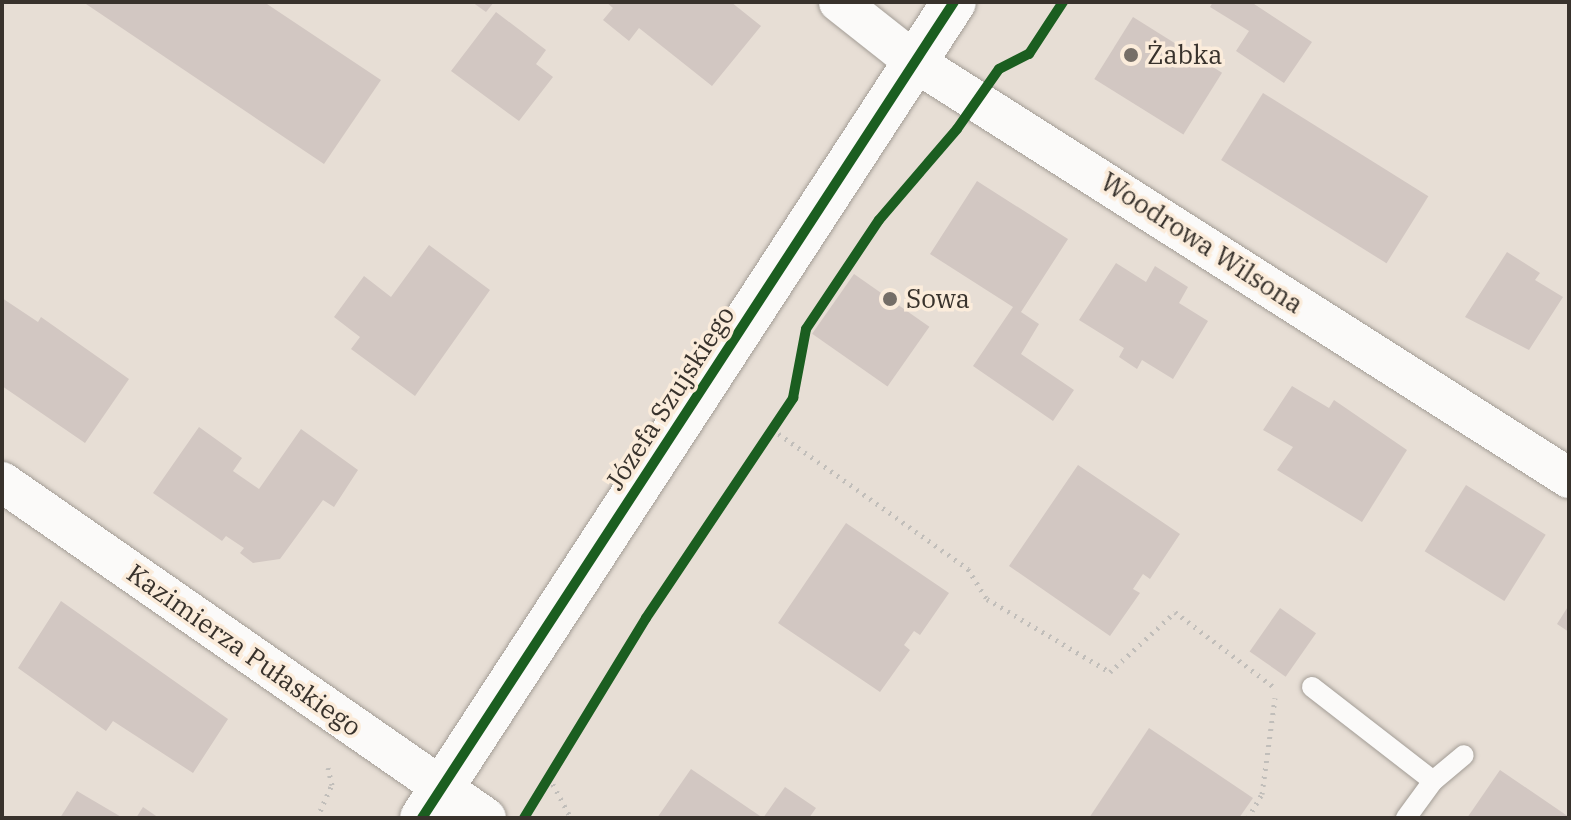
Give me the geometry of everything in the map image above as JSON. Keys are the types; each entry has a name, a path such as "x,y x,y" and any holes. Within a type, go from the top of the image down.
{"street":[{"name":"Woodrowa Wilsona","path":"839,2 915,62 1569,478"},
{"name":"Józefa Szujskiego","path":"432,803 954,2"},
{"name":"Kazimierza Pułaskiego","path":"2,482 432,803 486,818"}],"lane":[{"path":"1312,687 1433,781"},
{"path":"1406,818 1433,781 1464,755"}],"path":[{"path":"772,429 968,569 987,599 1110,672 1175,612 1276,686 1262,794 1248,818"},
{"path":"549,777 571,818"}],"building":[{"path":"83,2 264,2 381,80 324,164"},
{"path":"472,2 494,2 486,12"},
{"path":"606,2 731,2 761,26 712,86 639,28 629,41 603,20 613,8"},
{"path":"1213,2 1251,2 1312,42 1284,83 1236,51 1249,31 1210,7"},
{"path":"496,12 546,50 536,64 553,77 519,121 451,71"},
{"path":"1133,17 1222,73 1183,135 1094,79"},
{"path":"1263,93 1428,196 1387,263 1221,160"},
{"path":"977,181 1068,239 1021,312 1039,324 1021,354 1074,390 1053,421 973,366 1013,307 930,254"},
{"path":"429,245 490,290 415,396 351,349 360,337 334,317 364,276 391,297"},
{"path":"1507,252 1540,273 1535,280 1563,297 1529,350 1465,317"},
{"path":"1116,263 1146,282 1155,266 1188,287 1179,303 1208,321 1173,379 1142,360 1137,369 1119,357 1124,348 1079,320"},
{"path":"854,274 929,327 887,387 812,334"},
{"path":"2,298 38,322 41,317 129,379 85,443 2,386"},
{"path":"1292,386 1329,408 1334,400 1407,450 1362,522 1277,470 1293,447 1263,430"},
{"path":"199,427 242,458 233,471 259,489 301,429 358,470 334,507 323,500 280,559 253,563 240,553 244,548 226,536 222,541 153,493"},
{"path":"1078,465 1180,534 1150,579 1143,574 1133,589 1140,593 1110,636 1009,566"},
{"path":"1466,485 1546,535 1504,601 1425,551"},
{"path":"846,523 949,593 920,635 914,631 904,645 910,650 880,692 778,623"},
{"path":"61,601 228,719 193,773 113,721 106,731 18,668"},
{"path":"1569,605 1569,632 1557,624"},
{"path":"1280,608 1316,633 1286,677 1250,651"},
{"path":"1149,728 1253,798 1239,818 1089,818"},
{"path":"691,769 763,818 657,818"},
{"path":"1500,770 1569,817 1569,818 1467,818"},
{"path":"785,787 816,808 809,818 763,818"},
{"path":"77,791 123,818 60,818"},
{"path":"143,807 159,818 136,818"}],"cycle path":[{"path":"422,818 954,2"},
{"path":"524,818 646,618 793,398 806,329 879,220 957,129 999,69 1029,54 1063,2"}],"place":[{"name":"Żabka","path":"1131,55"},
{"name":"Sowa","path":"890,299"}]}
